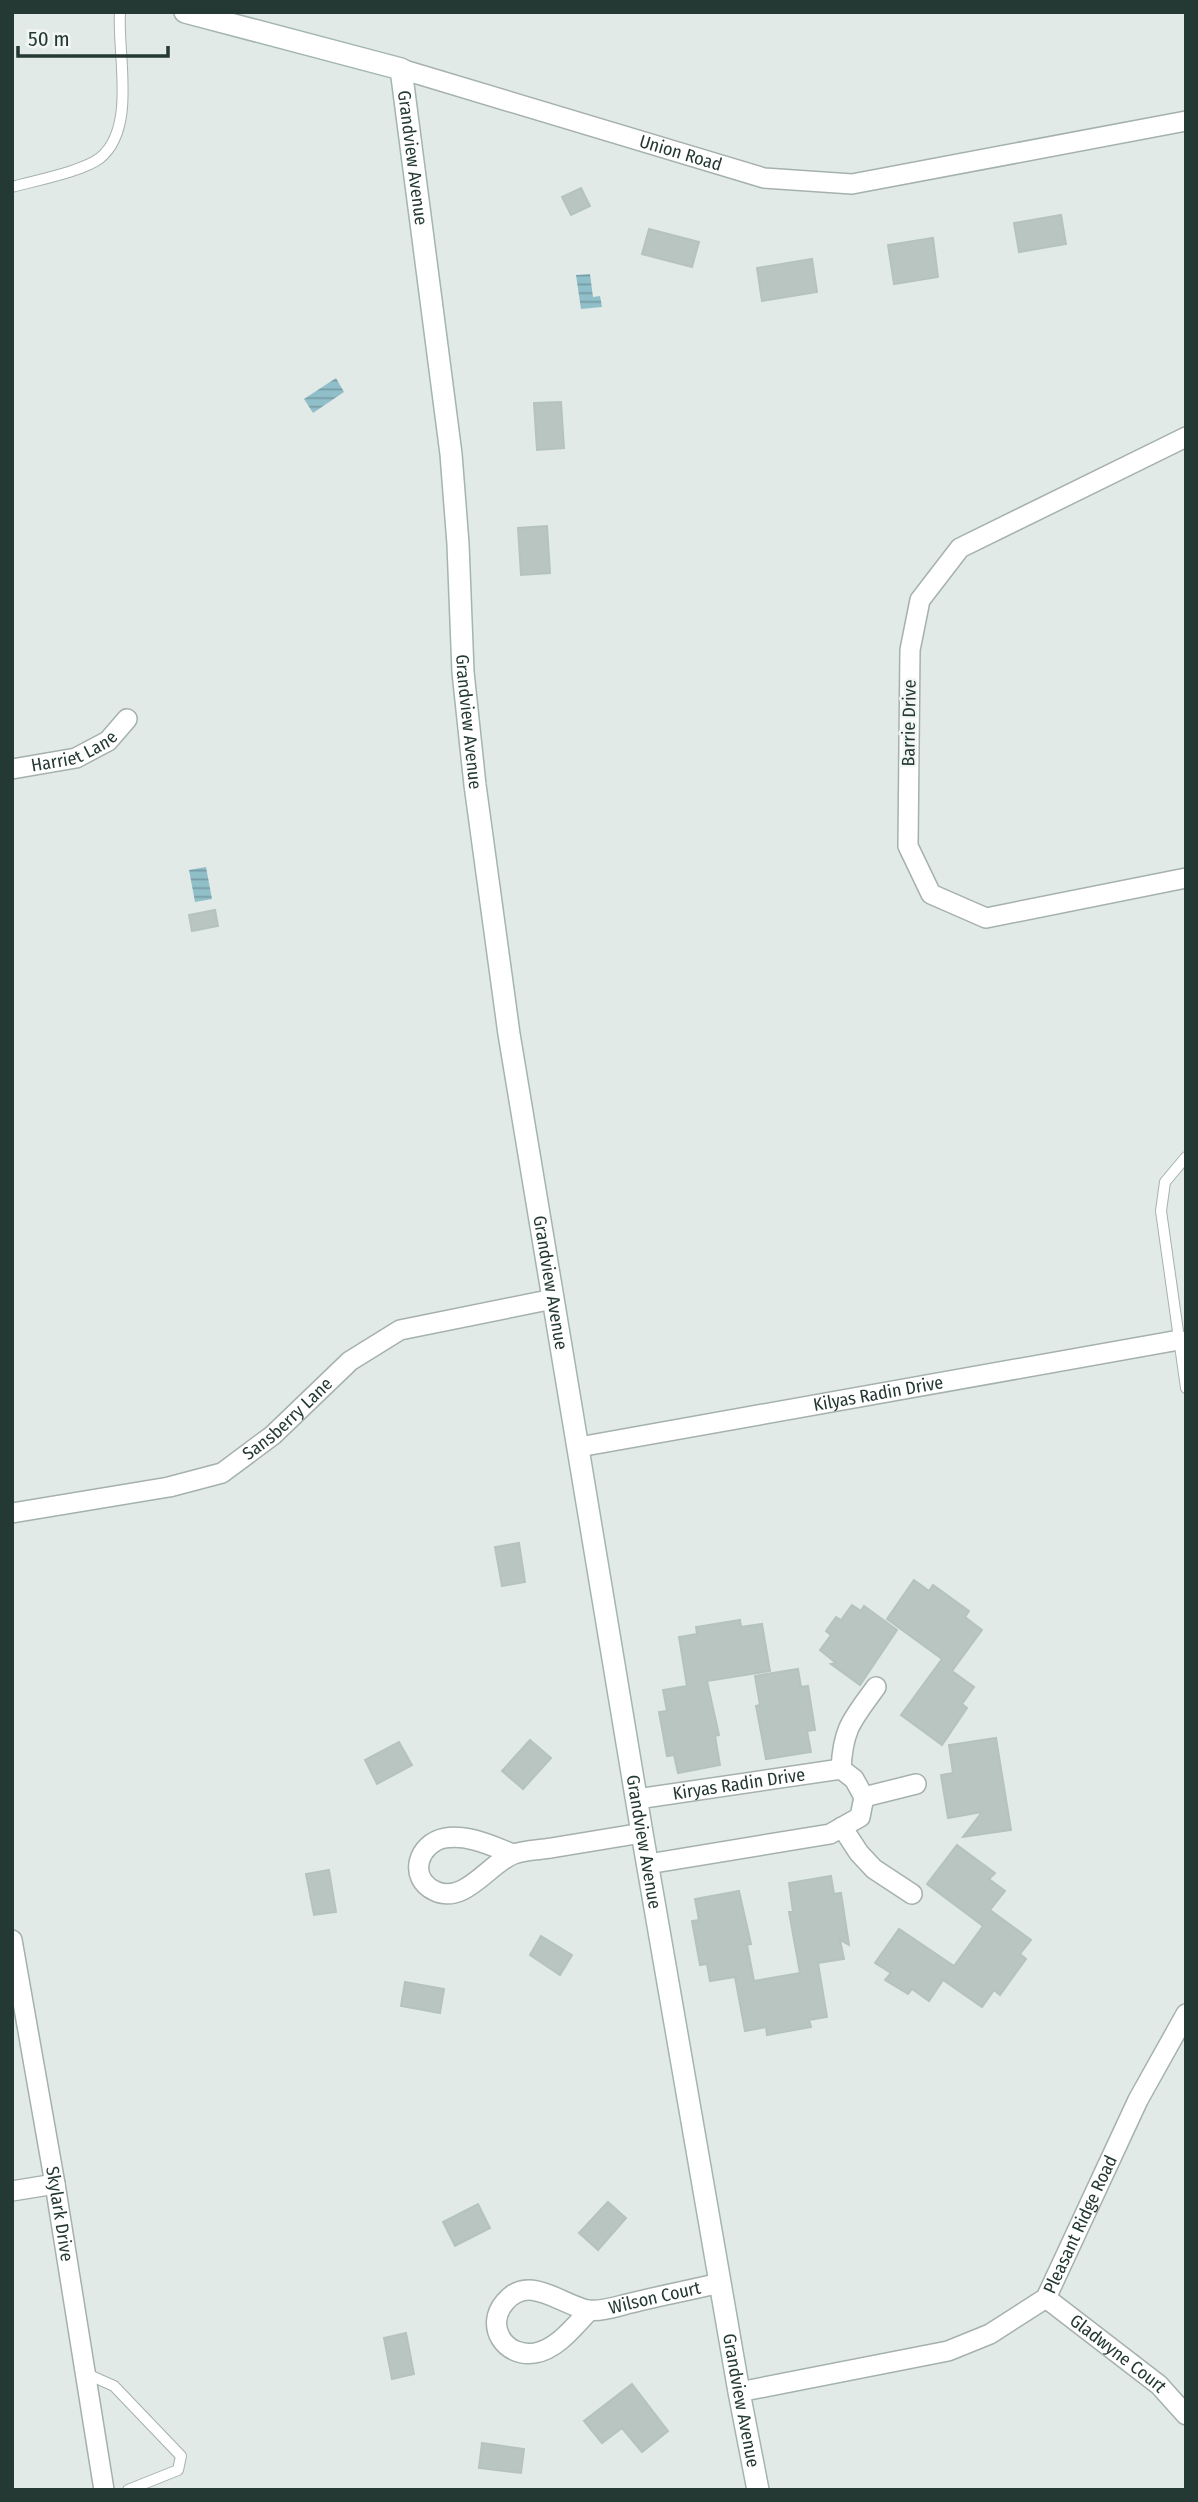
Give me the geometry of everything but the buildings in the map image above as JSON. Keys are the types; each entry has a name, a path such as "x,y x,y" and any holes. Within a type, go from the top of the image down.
{"street":[{"name":"Union Road","path":"186,12 401,69 764,178 852,184 1186,121"},
{"name":"Grandview Avenue","path":"401,69 451,454 463,672 475,785 509,1034 636,1799 758,2490"},
{"name":"Barrie Drive","path":"1186,437 960,548 920,600 910,650 908,846 931,894 986,918 1186,878"},
{"name":"Harriet Lane","path":"12,769 76,758 108,741 127,719"},
{"name":"Sansberry Lane","path":"12,1513 169,1488 222,1473 273,1435 350,1361 400,1330 553,1299"},
{"name":"Kilyas Radin Drive","path":"579,1447 1178,1340"},
{"path":"648,1864 830,1834 860,1817 864,1797 854,1779 841,1769 843,1739 852,1720 876,1687"},
{"name":"Kiryas Radin Drive","path":"636,1799 841,1769"},
{"path":"864,1797 916,1784"},
{"path":"842,1827 859,1853 874,1869 912,1894"},
{"path":"513,1854 642,1833"},
{"name":"Skylark Drive","path":"12,1940 87,2374 104,2490"},
{"name":"Pleasant Ridge Road","path":"739,2392 948,2351 990,2334 1046,2298 1138,2100 1186,2014"},
{"path":"12,2191 55,2184"},
{"name":"Wilson Court","path":"590,2310 561,2339 547,2349 534,2353 513,2351 500,2339 496,2326 497,2310 511,2295 527,2290 546,2293 590,2310 720,2283"},
{"name":"Gladwyne Court","path":"1046,2298 1159,2385 1186,2415"}],"lane":[{"path":"12,187 99,159 111,145 119,129 122,111 120,12"},
{"path":"1186,1157 1165,1182 1161,1211 1186,1388"},
{"path":"87,2374 114,2386 181,2456 178,2470 128,2490"}],"water":[{"path":"590,274 593,297 600,296 602,307 581,309 576,275"},
{"path":"336,378 344,392 313,413 304,399"},
{"path":"206,867 212,899 195,902 189,870"}]}
